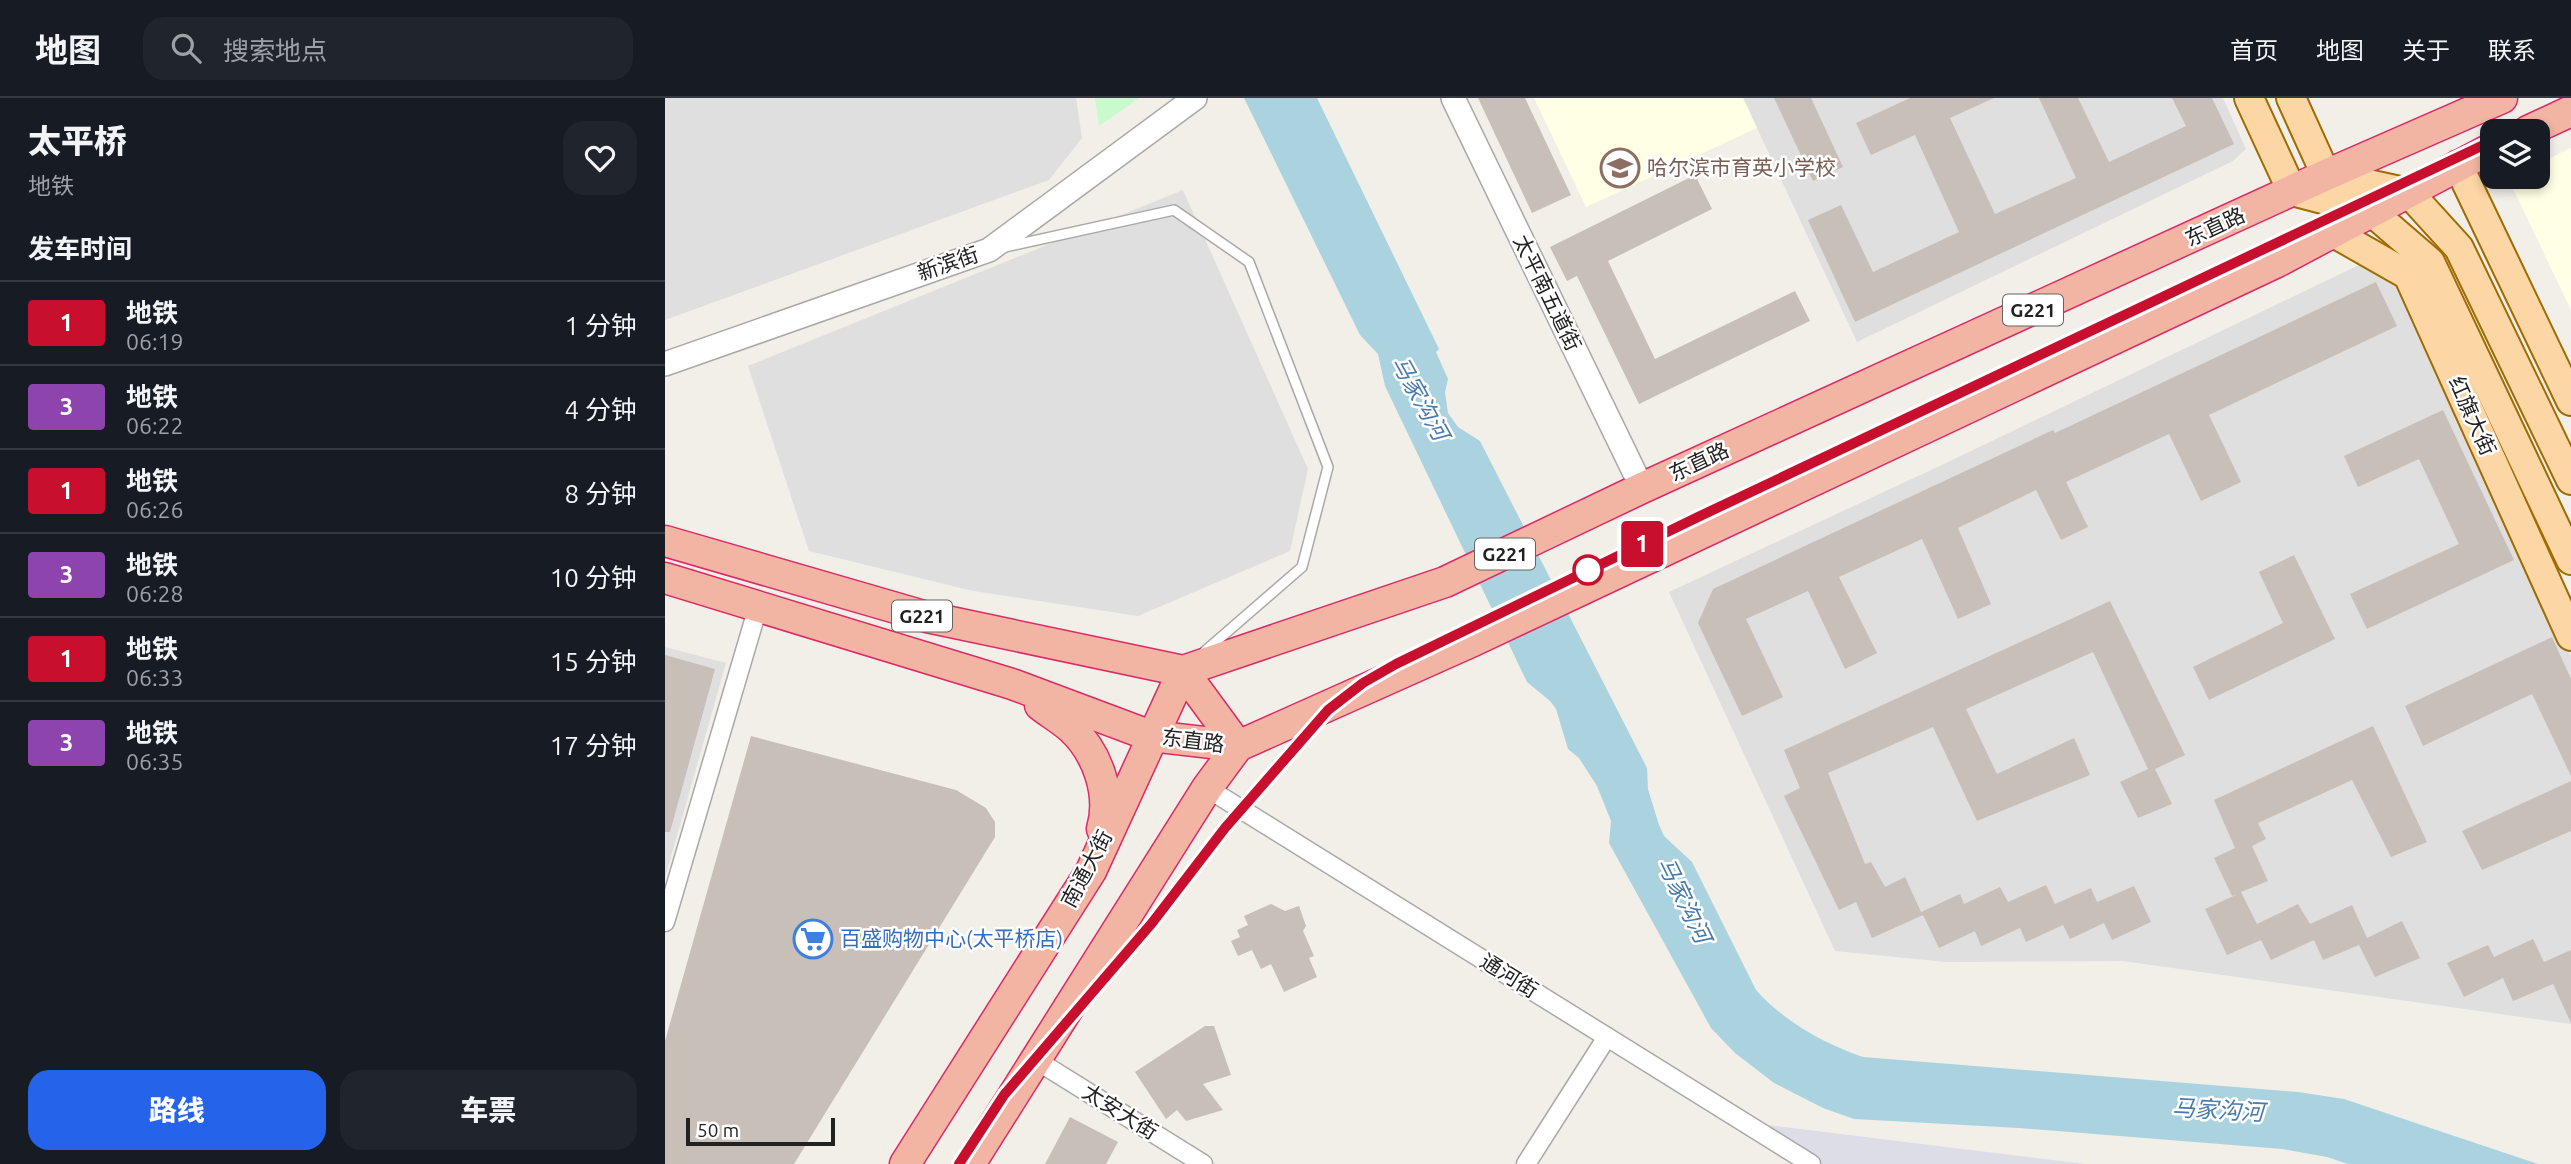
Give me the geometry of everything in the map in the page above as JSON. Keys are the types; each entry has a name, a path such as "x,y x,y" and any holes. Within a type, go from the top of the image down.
{"highway":[{"name":"东直路","path":"1183,671 1445,582 1641,488 2502,98"},
{"path":"2550,121 2571,111"},
{"name":"东直路","path":"665,578 1012,684 1151,736 1238,746 1473,641 2333,233 2480,155"},
{"name":"G221","path":"665,541 927,617 1183,671"},
{"path":"970,1164 1207,788 1238,746 1183,671"},
{"name":"南通大街","path":"905,1164 1090,870 1183,671"},
{"path":"1012,684 1073,730 1094,758 1105,788 1106,816 1090,870"}],"main road":[{"path":"2249,98 2292,191 2372,212"},
{"path":"2291,98 2326,176 2409,193 2459,248 2571,480"},
{"path":"2459,166 2571,401"},
{"name":"红旗大街","path":"2372,212 2430,262 2571,560"},
{"name":"红旗大街","path":"2333,233 2408,275 2571,636"}],"street":[{"name":"太平南五道街","path":"1453,98 1641,488"},
{"name":"新滨街","path":"665,364 989,250 1183,102"},
{"path":"665,922 758,607"},
{"name":"通河街","path":"1207,788 1811,1164"},
{"path":"1526,1164 1607,1037"},
{"name":"太安大街","path":"1036,1060 1203,1164"}],"lane":[{"path":"989,250 1069,235 1174,210 1249,262 1328,467 1302,567 1183,671"}],"shaded area":[{"path":"665,98 1076,98 1082,138 1049,180 665,320"},
{"name":"哈尔滨市育英小学校","path":"1534,98 1743,98 1757,128 1586,207"},
{"path":"1743,98 2223,98 2246,149 2233,161 1857,342"},
{"path":"2571,148 2571,310 2513,189 2550,189 2550,158"},
{"path":"1183,190 1308,469 1290,551 1138,616 973,591 809,551 748,366"},
{"path":"2361,264 2401,283 2571,656 2571,1024 2123,961 1946,962 1835,951 1669,592"},
{"path":"665,647 726,663 665,878"},
{"path":"1743,1122 2085,1164 1811,1164"}],"green space":[{"path":"1095,98 1139,98 1099,126"}],"water":[{"name":"马家沟河","path":"1244,98 1317,98 1439,349 1436,352 1448,379 1445,392 1448,413 1458,427 1480,441 1647,768 1648,789 1664,836 1692,862 1756,990 1779,1012 1820,1038 1863,1057 2298,1092 2344,1099 2538,1164 2348,1164 2327,1157 2282,1149 2019,1128 1854,1119 1823,1108 1774,1083 1735,1053 1711,1028 1609,843 1611,821 1597,786 1579,758 1568,749 1556,709 1527,682 1385,386 1378,354 1360,335"}],"building":[{"path":"1478,98 1525,98 1571,195 1532,213"},
{"path":"1774,98 1811,98 1843,167 1813,181"},
{"path":"1910,98 1994,98 1950,118 1995,214 2076,178 2039,98 2078,98 2109,162 2186,126 2172,98 2212,98 2234,144 1855,322 1808,220 1841,205 1873,272 1959,232 1915,135 1871,155 1856,123"},
{"path":"1695,175 1712,209 1608,261 1655,359 1795,291 1810,321 1639,404 1577,276 1567,281 1550,247"},
{"path":"2376,282 2397,326 2209,415 2241,482 2201,501 2169,434 2066,482 2088,527 2061,540 2036,490 1958,528 1991,604 1958,619 1922,539 1839,577 1877,653 1845,669 1808,591 1746,619 1783,697 1742,716 1698,623 1713,589 2053,430 2055,433"},
{"path":"2443,410 2514,560 2367,629 2350,594 2459,544 2419,459 2358,487 2344,456"},
{"path":"2294,555 2335,639 2209,700 2193,667 2283,623 2259,572"},
{"path":"2110,601 2185,755 2155,769 2172,804 2138,818 2120,782 2148,769 2093,652 1966,709 1997,774 2074,738 2090,775 1977,821 1933,727 1828,773 1865,864 1871,862 1885,887 1905,877 1921,912 1960,894 1964,904 2000,887 2008,902 2046,885 2055,904 2091,888 2097,902 2134,886 2151,922 2112,940 2104,923 2070,939 2063,925 2026,942 2020,928 1981,946 1975,931 1939,948 1923,915 1872,938 1856,902 1839,910 1784,796 1800,788 1784,750"},
{"path":"2552,637 2571,679 2571,776 2532,694 2423,746 2405,706"},
{"path":"665,655 715,669 670,832 665,832"},
{"path":"2373,726 2427,842 2391,857 2352,780 2258,823 2266,839 2252,846 2268,881 2241,892 2257,924 2298,904 2310,924 2352,905 2367,938 2402,921 2420,958 2375,977 2359,945 2323,960 2314,940 2271,960 2261,940 2227,955 2205,909 2238,894 2232,896 2214,858 2235,848 2214,800"},
{"name":"百盛购物中心(太平桥店)","path":"751,736 956,790 986,808 995,822 995,837 794,1164 665,1164 665,1041"},
{"path":"2571,781 2571,831 2482,870 2462,831"},
{"path":"1271,904 1285,911 1299,906 1306,926 1303,931 1314,956 1309,958 1317,977 1284,992 1271,964 1261,969 1252,950 1238,956 1231,941 1240,937 1237,930 1248,925 1244,916"},
{"path":"2533,939 2544,962 2571,950 2571,1023 2553,984 2513,1001 2503,978 2464,997 2447,963 2488,945 2494,957"},
{"path":"1205,1026 1214,1026 1231,1075 1203,1084 1223,1110 1186,1121 1177,1110 1166,1119 1135,1072"},
{"path":"1070,1117 1118,1142 1106,1164 1045,1164"}],"metro line":[{"name":"1","path":"959,1164 1004,1095 1152,923 1225,828 1328,710 1363,683 1396,664 1698,517 2480,147"}],"place":[{"name":"哈尔滨市育英小学校","path":"1620,168"},
{"name":"百盛购物中心(太平桥店)","path":"813,939"}]}
